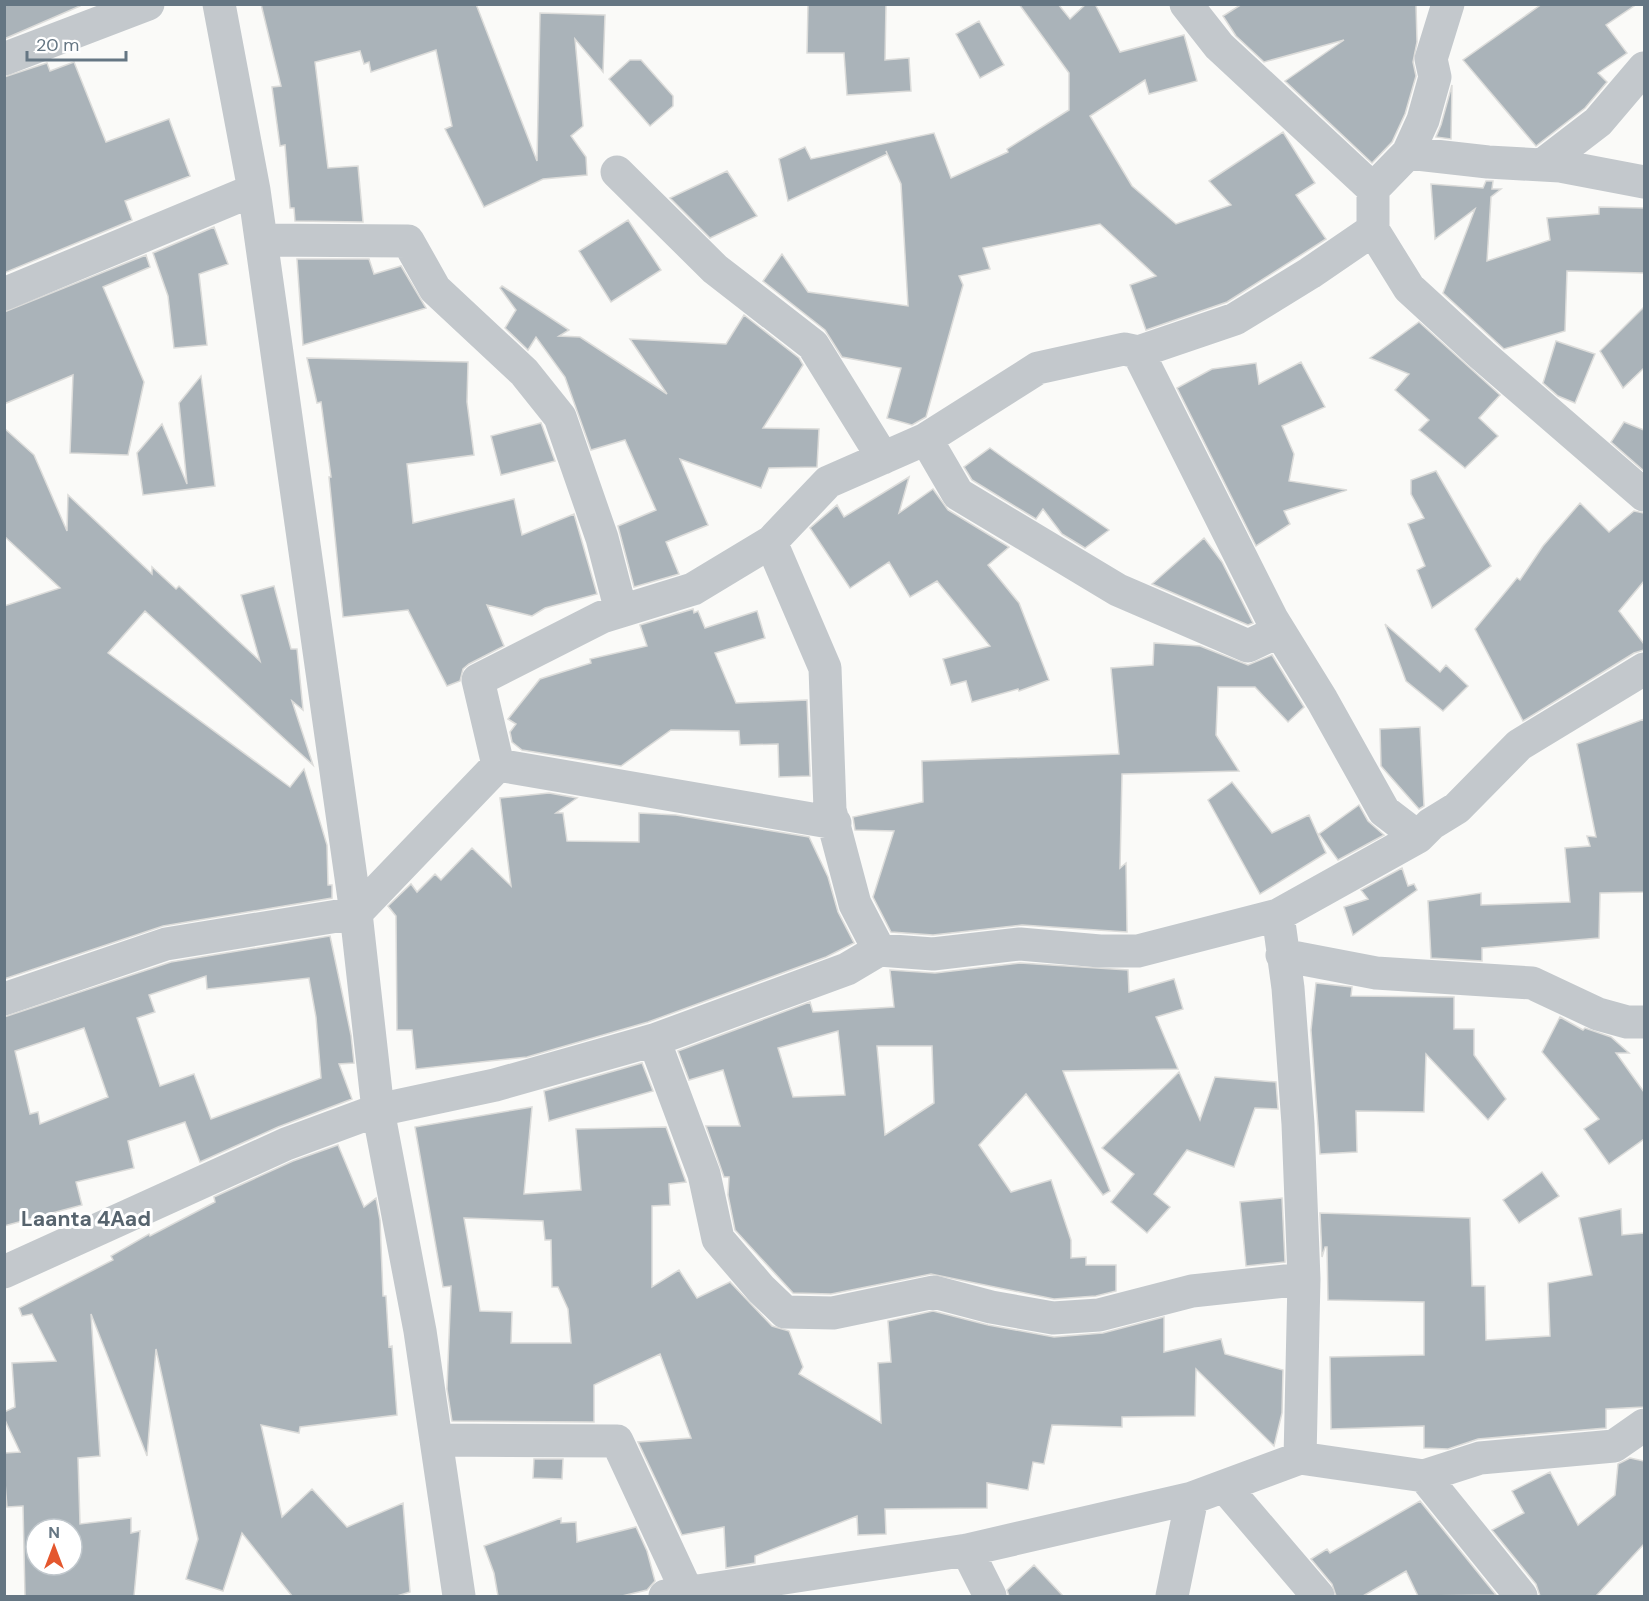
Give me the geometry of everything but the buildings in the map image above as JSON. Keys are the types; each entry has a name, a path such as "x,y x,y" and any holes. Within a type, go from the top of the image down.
{"street":[{"path":"4,59 148,4"},
{"path":"219,4 254,190 356,913 378,1110 420,1331 459,1596"},
{"path":"1186,4 1219,46 1373,189"},
{"path":"1448,4 1431,59 1435,77 1423,120 1408,153 1373,189 1373,230 1409,288 1482,355 1644,495"},
{"path":"1542,165 1598,122 1644,68"},
{"path":"1408,153 1488,162 1542,165 1644,182"},
{"path":"617,172 715,269 813,345 883,458"},
{"path":"4,294 254,190"},
{"path":"498,765 478,680 602,616 693,589 771,542 828,482 926,439 1038,368 1124,349 1138,352 1235,318 1310,273 1373,230"},
{"path":"261,240 408,241 435,290 524,372 560,417 602,538 621,611"},
{"path":"1138,352 1279,631 1322,700 1384,811 1418,837"},
{"path":"926,439 958,494 1118,590 1248,646 1279,631"},
{"path":"771,542 825,668 830,810 855,904 879,950"},
{"path":"4,1272 286,1144 378,1110 495,1085 654,1040 847,969 879,950 933,954 1020,944 1100,951 1138,951 1278,915 1418,837 1431,824 1457,808 1519,745 1644,669"},
{"path":"4,999 166,944 356,913 498,765"},
{"path":"498,765 835,823"},
{"path":"1278,915 1288,988 1298,1124 1304,1279 1300,1458"},
{"path":"1282,955 1376,973 1532,983 1598,1014 1627,1022 1644,1022"},
{"path":"654,1040 704,1174 718,1239 761,1289 785,1312 833,1314 934,1292 991,1307 1053,1318 1099,1315 1192,1291 1304,1279"},
{"path":"436,1440 617,1441 680,1595 967,1550 1192,1498 1300,1458 1424,1476 1480,1458 1614,1446 1644,1425"},
{"path":"1424,1476 1521,1596"},
{"path":"1225,1487 1318,1596"},
{"path":"1172,1596 1192,1498"},
{"path":"967,1550 990,1596"}],"district":[{"name":"Laanta 4Aad","path":"86,1219"}]}
